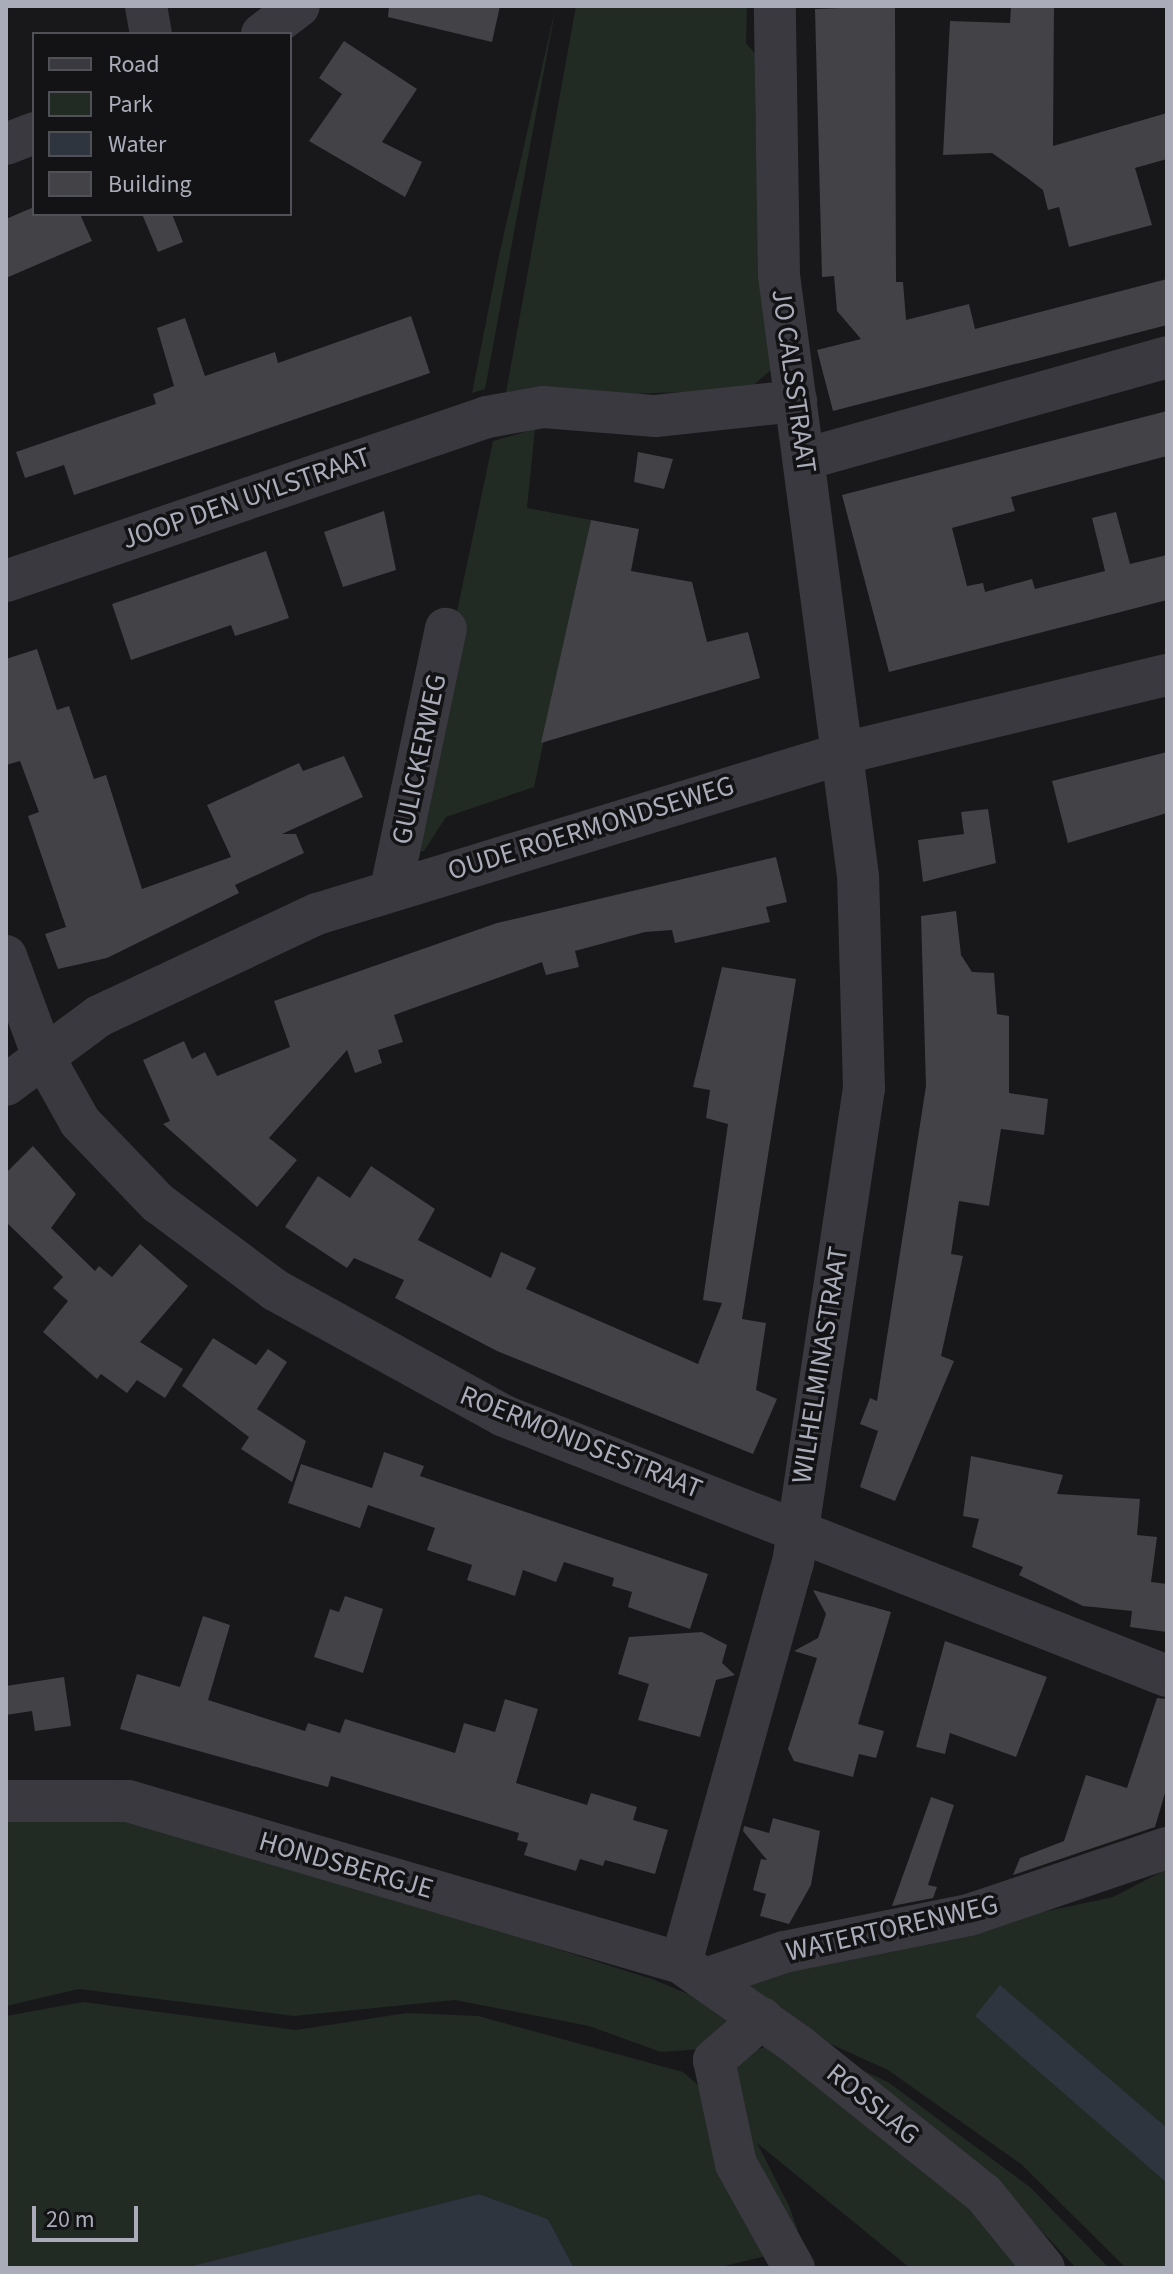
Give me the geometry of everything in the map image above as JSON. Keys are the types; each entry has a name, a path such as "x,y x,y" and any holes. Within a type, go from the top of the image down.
{"street":[{"path":"146,6 151,32"},
{"path":"265,32 299,6"},
{"name":"JO CALSSTRAAT","path":"775,6 779,275 844,753"},
{"path":"6,144 32,134"},
{"path":"805,459 1167,357"},
{"name":"JOOP DEN UYLSTRAAT","path":"6,581 487,417 543,407 656,416 796,401"},
{"name":"GULICKERWEG","path":"391,889 446,629"},
{"name":"OUDE ROERMONDSEWEG","path":"6,1085 42,1054 99,1016 235,952 391,889 844,753 1167,675"},
{"name":"WILHELMINASTRAAT","path":"694,1970 793,1563 794,1527 864,1089 867,993 844,753"},
{"name":"ROERMONDSESTRAAT","path":"6,956 42,1054 80,1122 158,1203 275,1290 504,1416 794,1527 1044,1633 1167,1676"},
{"name":"HONDSBERGJE","path":"6,1801 128,1801 694,1970"},
{"name":"WATERTORENWEG","path":"694,1970 969,1915 1167,1848"},
{"name":"ROSSLAG","path":"694,1970 762,2018 984,2194 1044,2268"},
{"path":"762,2018 714,2060 736,2164 794,2268"}],"green space":[{"path":"556,6 485,389 472,393 500,251"},
{"path":"576,6 747,6 746,43 763,63 755,76 755,115 771,370 748,390 505,398"},
{"path":"535,429 527,508 591,520 534,787 446,817 424,851 406,853 493,441"},
{"path":"51,1811 172,1827 652,1979 693,1996 734,2026 702,2049 661,2052 589,2026 455,2000 294,2016 79,1989 6,2006 6,1815"},
{"path":"1167,1869 1167,2268 1126,2268 1021,2164 888,2070 804,2032 744,1989 750,1975 1113,1897"},
{"path":"83,2002 296,2030 407,2013 478,2016 683,2072 706,2092 774,2254 716,2268 574,2268 548,2219 479,2194 184,2268 6,2268 6,2016"},
{"path":"766,2046 955,2190 1029,2268 910,2268 757,2143 789,2206 798,2231 792,2235 746,2161 732,2077 744,2056"},
{"path":"855,2067 888,2082 1030,2187 1109,2268 1076,2268 985,2170"}],"water":[{"path":"1000,1985 1167,2128 1167,2183 975,2016"},
{"path":"479,2194 548,2219 574,2268 184,2268"}],"building":[{"path":"389,6 500,6 492,42 388,17"},
{"path":"895,6 896,282 903,282 906,320 969,304 975,329 1167,279 1167,325 833,411 817,350 861,339 837,311 834,276 822,277 815,9"},
{"path":"1011,6 1054,6 1053,146 1167,113 1167,159 1135,168 1152,225 1069,247 1059,207 1048,210 1043,190 1026,177 992,153 943,155 950,21 1010,23"},
{"path":"344,41 417,89 382,142 422,162 405,197 309,141 342,94 319,78"},
{"path":"32,208 32,216 81,216 92,241 6,278 6,219"},
{"path":"143,216 173,216 183,242 158,252"},
{"path":"411,316 430,373 74,495 64,465 25,478 16,452 156,404 153,394 174,386 157,328 185,318 205,376 275,352 278,363"},
{"path":"1167,411 1167,456 1011,497 1015,511 952,528 967,586 983,583 985,592 1032,579 1035,589 1105,571 1092,518 1116,512 1130,564 1167,555 1167,600 889,672 842,495"},
{"path":"638,452 673,459 664,489 634,482"},
{"path":"384,511 396,570 343,587 324,532"},
{"path":"591,520 639,529 631,571 692,582 707,642 748,632 760,678 541,743"},
{"path":"266,551 289,618 235,636 231,625 131,660 112,604"},
{"path":"37,649 57,710 69,706 94,779 106,775 142,889 231,857 207,805 299,763 303,771 344,756 363,797 282,834 296,834 304,853 235,885 239,893 107,958 58,969 45,934 66,927 28,816 39,812 20,761 6,765 6,659"},
{"path":"1167,752 1167,813 1068,843 1052,781"},
{"path":"988,809 996,863 923,882 918,840 964,834 961,812"},
{"path":"776,857 787,902 766,907 770,922 675,943 672,930 645,932 575,951 579,967 546,975 542,962 394,1015 403,1042 378,1050 382,1063 355,1073 347,1050 269,1138 297,1160 257,1207 163,1124 170,1121 143,1060 184,1041 192,1059 205,1052 217,1076 290,1047 274,1001 497,923"},
{"path":"956,911 961,955 972,972 994,973 997,1014 1009,1016 1009,1093 1048,1099 1044,1135 1001,1129 989,1206 959,1201 951,1254 963,1256 941,1356 954,1361 895,1501 860,1487 878,1431 860,1424 870,1398 877,1401 926,1086 921,916"},
{"path":"722,967 796,979 742,1319 766,1323 756,1390 777,1399 753,1454 497,1351 395,1298 404,1280 354,1258 347,1268 285,1227 318,1176 350,1198 371,1166 435,1209 418,1240 491,1278 501,1252 536,1268 526,1289 698,1364 722,1303 703,1300 728,1124 706,1118 710,1090 693,1087"},
{"path":"33,1146 76,1194 51,1228 95,1271 99,1266 112,1277 140,1244 188,1286 140,1342 183,1369 165,1398 137,1380 127,1393 101,1374 97,1379 43,1332 68,1301 53,1288 63,1277 6,1222 6,1173"},
{"path":"213,1338 256,1365 268,1349 287,1362 257,1409 306,1441 292,1482 241,1449 249,1437 182,1386"},
{"path":"384,1452 424,1466 420,1476 708,1574 690,1629 628,1607 632,1592 612,1586 614,1578 564,1562 556,1582 523,1570 515,1596 467,1580 472,1565 427,1550 435,1528 368,1505 360,1528 288,1503 301,1464 372,1488"},
{"path":"971,1456 1063,1475 1057,1494 1140,1499 1137,1535 1157,1537 1151,1582 1167,1584 1167,1632 1130,1627 1132,1611 1083,1606 1019,1575 1023,1567 972,1547 979,1519 963,1516"},
{"path":"813,1590 891,1612 858,1724 884,1731 876,1758 859,1754 853,1777 794,1761 788,1749 817,1658 794,1651 818,1638 826,1614"},
{"path":"345,1596 383,1609 363,1673 314,1657 330,1609 339,1612"},
{"path":"203,1616 230,1625 208,1700 305,1731 308,1723 340,1733 345,1719 455,1753 464,1723 495,1732 505,1699 538,1709 516,1783 587,1805 591,1793 637,1807 633,1820 668,1830 655,1874 605,1860 603,1866 580,1859 576,1871 524,1855 528,1843 517,1840 519,1833 331,1776 328,1787 120,1729 137,1674 180,1687"},
{"path":"702,1632 727,1645 722,1663 735,1675 716,1680 700,1737 638,1720 649,1684 618,1674 629,1637"},
{"path":"945,1641 1047,1677 1016,1757 950,1733 945,1754 916,1747"},
{"path":"64,1677 71,1726 35,1731 32,1711 6,1715 6,1686"},
{"path":"1157,1698 1167,1699 1167,1786 1155,1827 1013,1875 1020,1858 1064,1841 1086,1775 1127,1788"},
{"path":"931,1797 954,1805 928,1885 937,1887 933,1898 892,1906"},
{"path":"773,1818 820,1831 811,1885 789,1924 760,1916 766,1894 753,1890 761,1859 767,1860 743,1831 744,1826 769,1833"}]}
